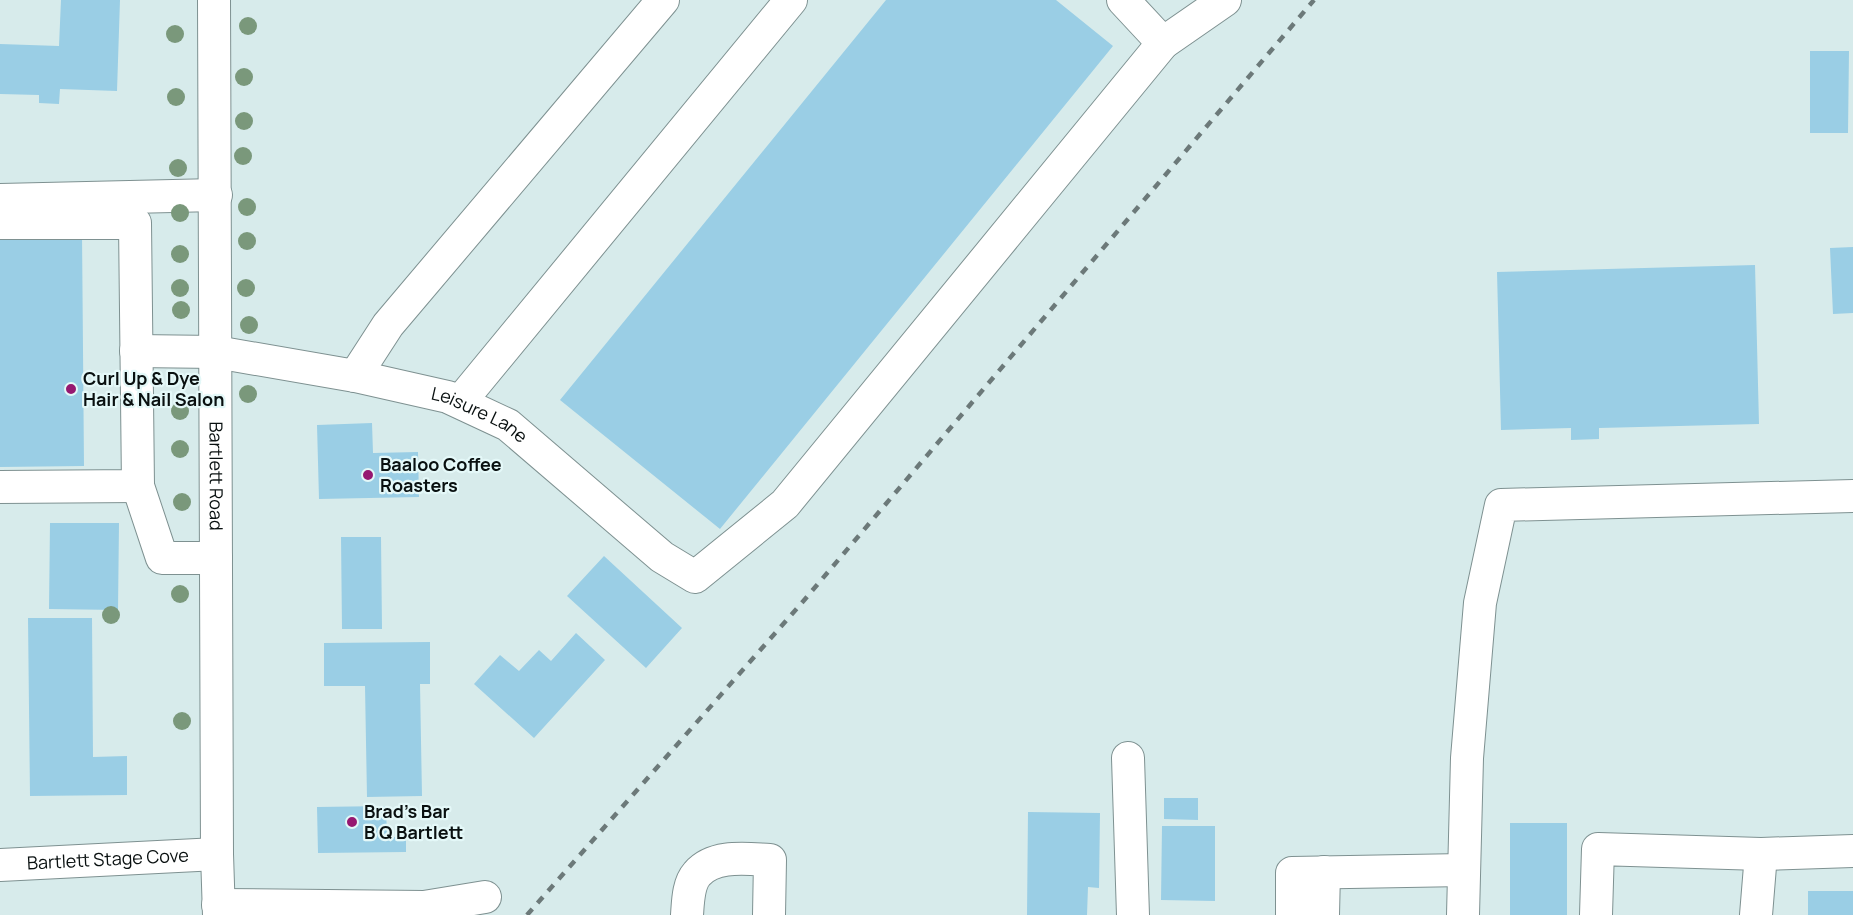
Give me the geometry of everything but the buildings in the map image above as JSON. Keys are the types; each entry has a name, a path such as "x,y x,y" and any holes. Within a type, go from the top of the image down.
{"street":[{"name":"Bartlett Road","path":"214,0 218,910"},
{"path":"355,376 388,326 663,0"},
{"path":"459,402 791,0"},
{"path":"1123,0 1164,43 1225,0"},
{"name":"Leisure Lane","path":"136,351 216,352 355,376 459,402 508,425 662,556 695,577 786,504 1164,43"},
{"path":"0,200 216,195"},
{"path":"0,223 135,223 138,486 162,558 216,558"},
{"path":"0,487 138,486"},
{"path":"1463,915 1467,758 1480,603 1502,505 1853,496"},
{"path":"1128,758 1133,915"},
{"path":"1596,915 1598,849 1761,854 1853,851"},
{"name":"Bartlett Stage Cove","path":"0,865 217,854"},
{"path":"1756,915 1761,854"},
{"path":"687,915 690,888 697,874 714,863 740,858 770,860 770,915"},
{"path":"1292,915 1292,873 1464,870"},
{"path":"1323,915 1324,872"},
{"path":"218,910 424,907 485,897"}],"railway":[{"path":"527,915 800,605 1314,0"}],"place":[{"name":"Curl Up & Dye Hair & Nail Salon","path":"71,389"},
{"name":"Baaloo Coffee Roasters","path":"368,475"},
{"name":"Brad's Bar B Q Bartlett","path":"352,822"}]}
